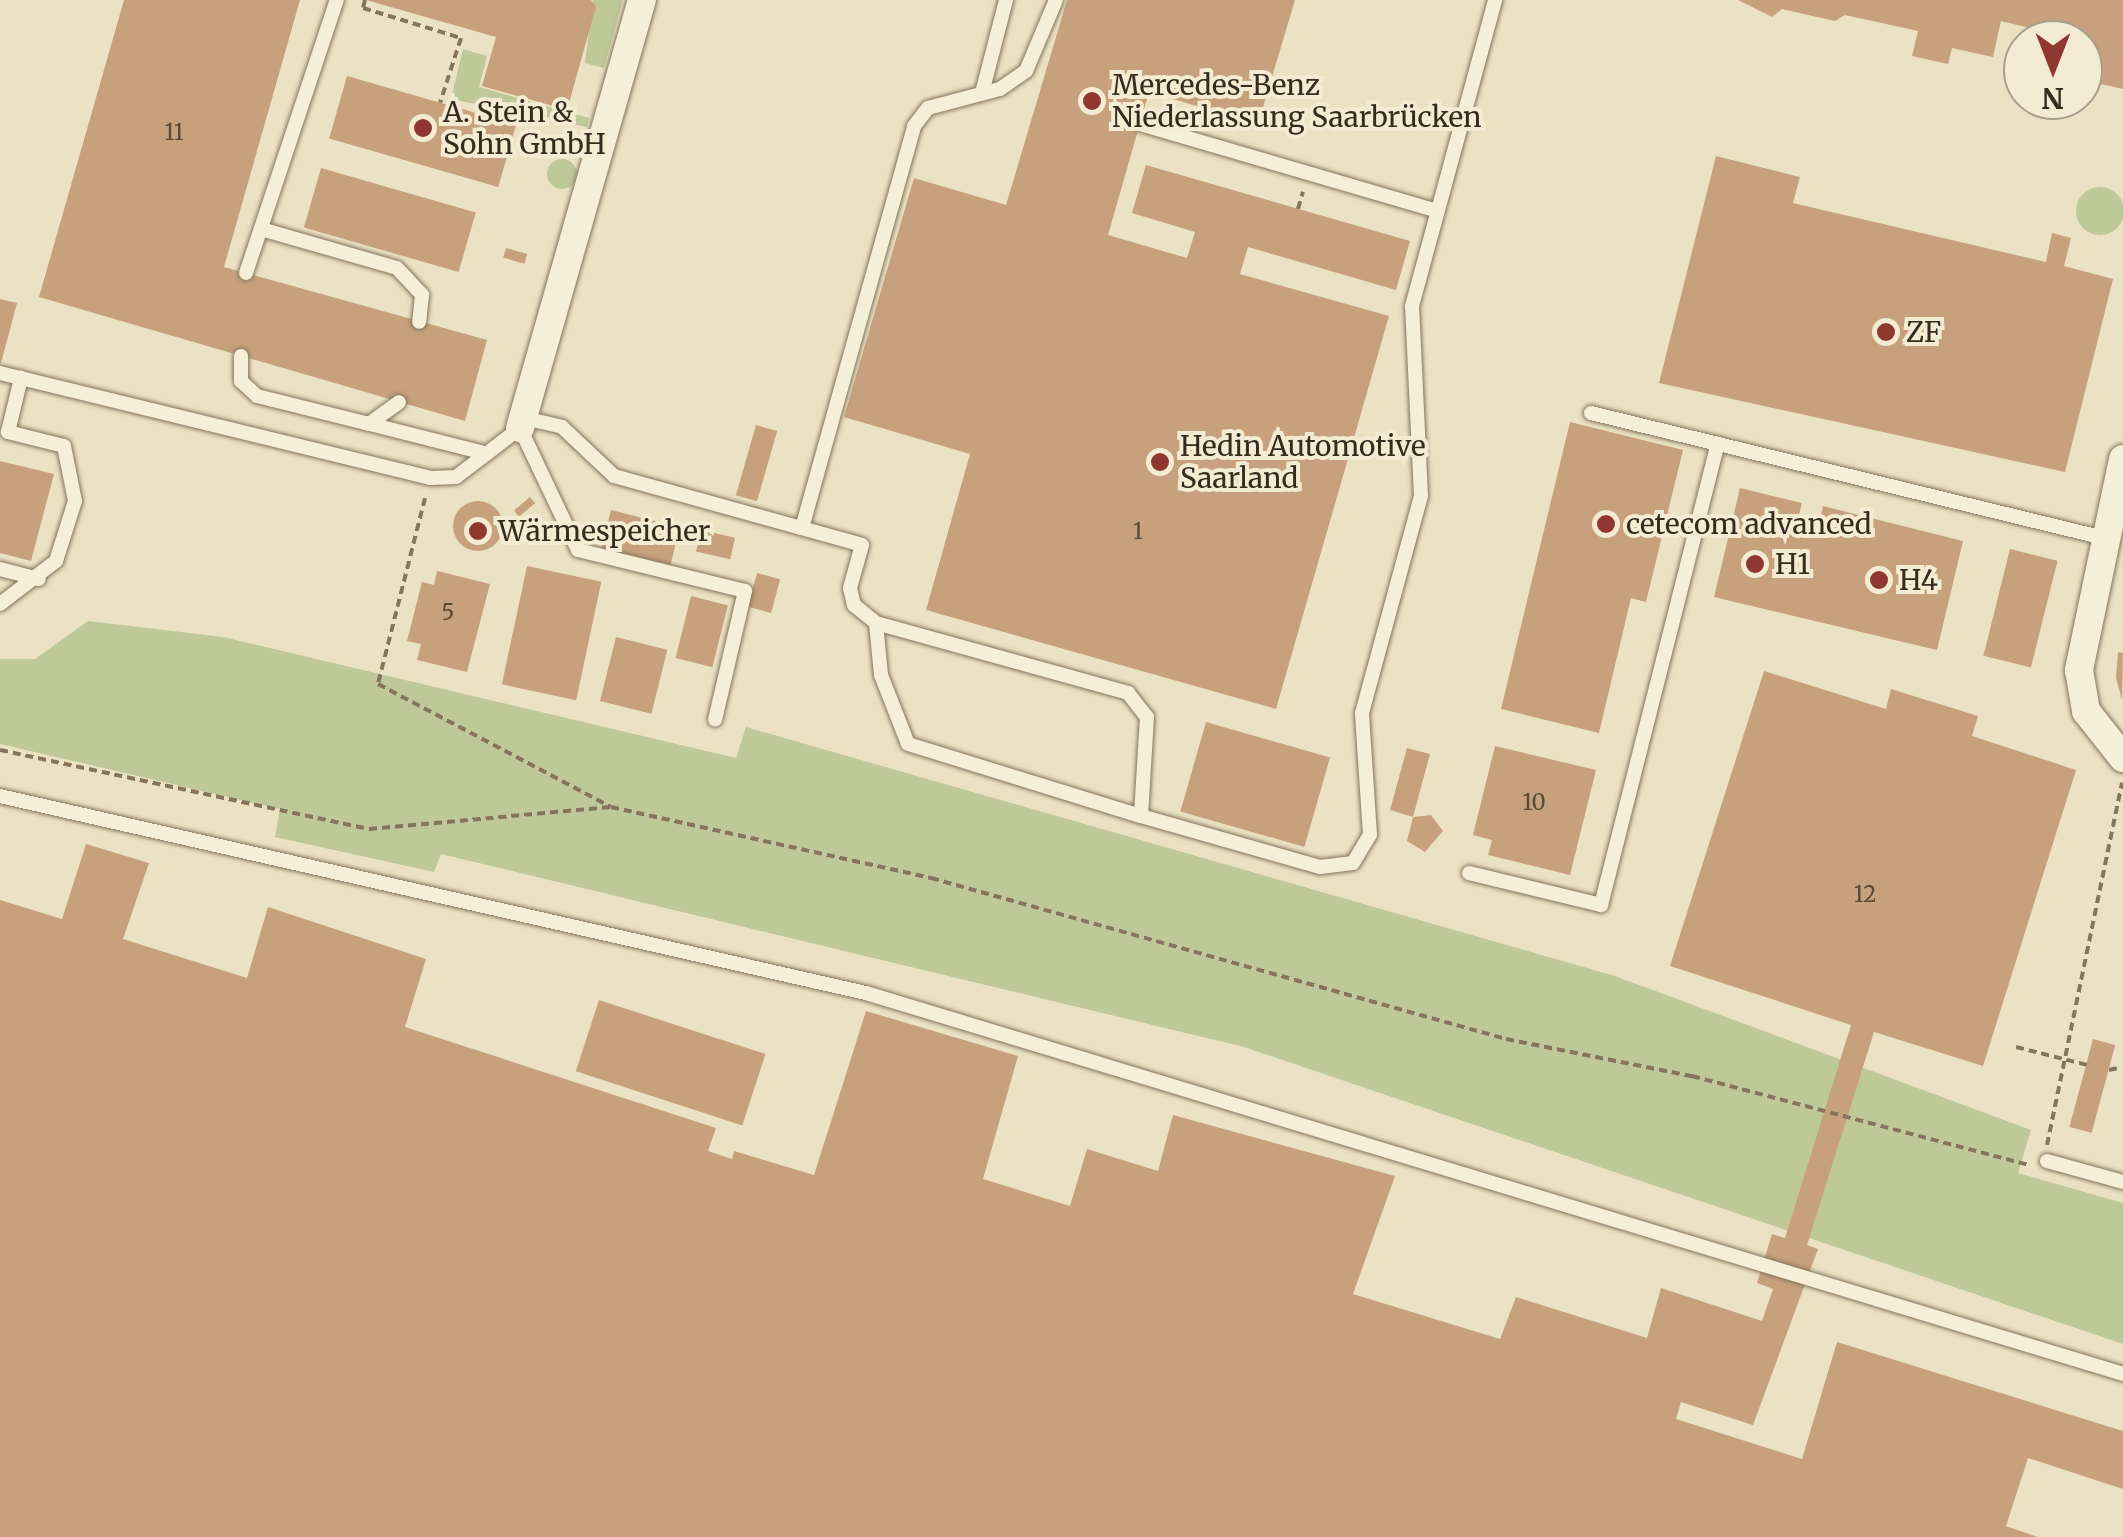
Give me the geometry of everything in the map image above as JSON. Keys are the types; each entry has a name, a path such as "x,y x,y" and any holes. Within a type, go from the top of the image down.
{"street":[{"path":"522,423 642,0"},
{"path":"2123,459 2082,631 2080,690 2100,735 2123,758"}],"lane":[{"path":"246,273 337,0"},
{"path":"982,92 1006,0"},
{"path":"802,528 914,126 928,108 1012,82 1037,57 1056,0"},
{"path":"876,622 881,675 908,744 1320,867 1353,863 1367,848 1360,732 1422,496 1410,325 1435,210 1495,0"},
{"path":"1140,124 1435,210"},
{"path":"261,229 408,274 422,295 419,322"},
{"path":"241,356 240,381 257,396 481,452"},
{"path":"0,373 430,478 456,477 481,452 522,423 562,427 614,476 862,545 850,588 854,605 876,622 1128,693 1146,717 1141,816"},
{"path":"0,604 39,579 68,537 75,502 64,446 8,432 21,378"},
{"path":"370,424 399,402"},
{"path":"1591,413 2104,538"},
{"path":"522,423 578,550 744,591 714,720"},
{"path":"1469,873 1601,905 1718,444"},
{"path":"0,570 39,579"},
{"path":"0,796 866,993 2123,1374"},
{"path":"2047,1161 2123,1182"}],"path":[{"path":"365,0 362,8 461,38 440,104"},
{"path":"430,478 378,684 611,807 931,878 1506,1040 1692,1076 2020,1166"},
{"path":"0,750 369,829 611,807"},
{"path":"2048,1110 2123,778"},
{"path":"2016,1047 2087,1065"},
{"path":"2109,1070 2118,1068"}],"green space":[{"path":"593,0 623,0 604,68 585,63"},
{"path":"463,49 487,56 479,87 589,118 587,127 451,99"},
{"path":"562,159 573,163 577,174 573,185 562,189 551,185 547,174 551,163"},
{"path":"2100,187 2117,194 2124,211 2117,228 2100,235 2083,228 2076,211 2083,194"},
{"path":"88,621 223,637 736,758 746,727 1615,976 2031,1130 2018,1173 2123,1203 2123,1344 1244,1047 441,854 434,872 275,837 280,809 0,744 0,659 35,659"}],"building":[{"path":"124,0 300,0 224,267 487,340 465,421 39,297"},
{"path":"366,0 591,0 596,7 567,110 482,86 496,37"},
{"path":"1067,0 1295,0 1258,124 1149,92 1108,235 1187,258 1195,232 1132,213 1146,165 1410,241 1396,290 1248,247 1240,274 1389,316 1276,709 926,610 970,454 844,417 914,178 1006,205"},
{"path":"1738,0 2123,0 2123,89 2103,84 2103,20 2003,20 1993,57 1952,48 1948,64 1912,56 1918,31 1845,15 1835,21 1782,9 1772,17"},
{"path":"347,76 516,125 498,187 329,138"},
{"name":"ZF","path":"1716,156 1800,177 1793,203 2046,262 2052,233 2071,238 2064,266 2113,279 2065,472 1659,383"},
{"path":"321,168 476,212 459,272 304,228"},
{"path":"506,248 527,254 524,264 503,258"},
{"path":"0,299 17,303 1,363 0,363"},
{"name":"cetecom advanced","path":"1570,422 1683,450 1646,602 1631,598 1599,733 1501,709"},
{"path":"756,425 777,431 757,501 736,495"},
{"path":"0,461 54,474 31,561 0,553"},
{"name":"H4","path":"1740,488 1802,503 1795,530 1816,536 1823,506 1963,541 1937,650 1714,597"},
{"path":"530,497 535,503 519,517 514,510"},
{"name":"Wärmespeicher","path":"478,501 496,508 503,526 496,544 478,551 460,544 453,526 460,508"},
{"path":"611,510 680,527 670,565 602,548"},
{"path":"701,530 735,538 730,559 696,551"},
{"path":"2010,549 2058,561 2031,668 1983,656"},
{"path":"527,566 601,582 576,700 502,684"},
{"path":"437,571 490,584 467,672 417,660 421,644 407,641 422,582 434,585"},
{"path":"757,573 780,579 771,613 748,607"},
{"path":"691,596 728,605 712,667 676,658"},
{"path":"616,637 667,650 651,714 600,701"},
{"path":"2118,652 2123,653 2122,700 2116,678"},
{"path":"1764,671 1886,709 1891,689 1978,716 1972,736 2076,770 1983,1066 1874,1032 1807,1245 1818,1249 1753,1425 1681,1402 1676,1419 1802,1459 1837,1342 2123,1431 2123,1489 2028,1458 2006,1526 2038,1537 0,1537 0,900 62,919 86,844 149,863 123,939 247,978 268,907 426,959 405,1027 716,1128 708,1151 732,1159 734,1151 814,1175 866,1011 1018,1056 983,1179 1070,1206 1087,1149 1158,1171 1173,1115 1395,1176 1353,1294 1500,1339 1516,1297 1647,1338 1661,1288 1762,1321 1773,1289 1757,1283 1772,1234 1785,1238 1851,1025 1670,966"},
{"path":"1206,722 1330,758 1304,847 1180,811"},
{"path":"1495,746 1596,770 1570,875 1488,855 1492,840 1473,835"},
{"path":"1407,748 1430,754 1413,817 1390,810"},
{"path":"1431,815 1443,831 1425,852 1407,841 1413,817"},
{"path":"599,1000 765,1054 742,1125 576,1071"},
{"path":"2093,1039 2115,1045 2092,1133 2069,1127"}],"place":[{"name":"Mercedes-Benz Niederlassung Saarbrücken","path":"1092,101"},
{"name":"A. Stein & Sohn GmbH","path":"423,128"},
{"name":"ZF","path":"1886,332"},
{"name":"Hedin Automotive Saarland","path":"1160,462"},
{"name":"cetecom advanced","path":"1606,524"},
{"name":"Wärmespeicher","path":"478,531"},
{"name":"H1","path":"1755,564"},
{"name":"H4","path":"1879,580"}]}
